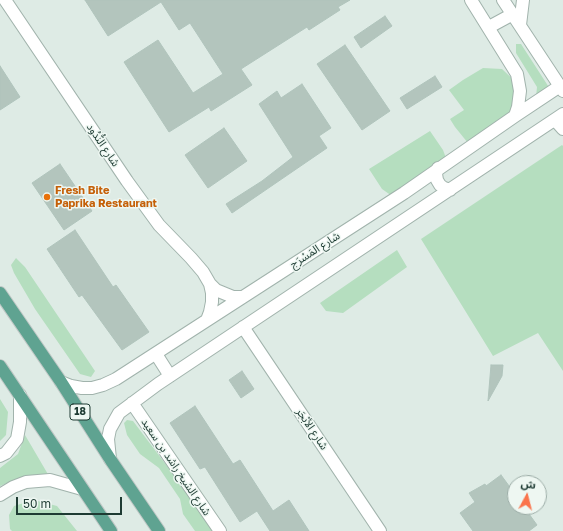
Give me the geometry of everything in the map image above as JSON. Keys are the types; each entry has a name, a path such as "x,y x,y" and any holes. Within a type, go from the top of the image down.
{"main road":[{"name":"18","path":"0,293 61,382 110,459 159,531"},
{"path":"0,366 110,531"}],"street":[{"name":"شارع النُّدُود","path":"5,0 142,203 159,225 202,272 216,290 233,297 242,297"},
{"path":"471,0 517,74 520,91 515,116"},
{"path":"503,0 562,88"},
{"path":"516,20 523,0"},
{"path":"489,27 516,20"},
{"name":"شارع المَسْرَج","path":"61,382 71,386 92,388 116,379 404,193 515,116 562,88"},
{"path":"110,459 108,438 114,421 119,413 132,403 170,376 559,117 563,129"},
{"path":"438,168 436,174 437,180 440,185 450,190"},
{"path":"207,320 212,302 210,284"},
{"name":"شارع الأبْجَر","path":"244,327 380,531"},
{"path":"156,354 170,376"},
{"path":"0,456 6,453 17,439 20,422 20,395"},
{"name":"شارع الشيخ راشد بن سعيد","path":"132,403 220,531"},
{"path":"0,496 13,487 26,482 50,480 82,489"}],"green space":[{"path":"516,44 521,44 552,92 536,97 537,87 516,53"},
{"path":"483,68 502,69 519,85 521,107 468,143 450,119 464,110 449,90"},
{"path":"430,131 443,150 446,158 392,196 382,189 369,169"},
{"path":"562,145 563,371 538,333 493,356 421,239"},
{"path":"397,250 407,267 343,313 326,311 320,303"},
{"path":"16,258 25,267 95,371 91,377 80,374 35,309 11,265"},
{"path":"0,399 8,412 6,435 0,441"},
{"path":"127,420 133,421 213,527 213,531 195,531 183,514 180,499 159,468 140,454 127,435 124,423"},
{"path":"25,435 49,476 27,475 0,486 0,468 18,454"},
{"path":"34,500 57,506 77,531 12,531 10,529 9,515 14,506"}],"building":[{"path":"85,0 350,0 338,7 340,10 309,30 307,27 241,69 252,85 211,111 209,107 169,132 124,62 158,40 193,93 223,74 190,23 179,30 161,2 108,36"},
{"path":"385,16 392,26 361,48 354,37"},
{"path":"345,45 390,111 362,130 317,64"},
{"path":"0,66 20,97 0,110"},
{"path":"435,76 442,87 407,109 400,98"},
{"path":"302,84 331,128 319,136 327,148 232,213 226,204 262,181 293,157 259,104 277,91 281,98"},
{"path":"224,128 247,161 208,188 185,155"},
{"path":"60,164 92,211 64,230 32,183"},
{"path":"75,230 113,287 116,285 149,332 122,350 82,295 79,297 47,249"},
{"path":"491,365 503,365 502,376 488,401"},
{"path":"242,371 254,389 241,398 229,380"},
{"path":"195,406 233,464 240,460 273,511 289,500 309,531 270,531 257,511 240,522 205,467 200,469 170,423"},
{"path":"501,475 507,483 507,515 530,515 537,525 529,531 473,531 460,513 475,502 469,493 485,484 486,486"}],"place":[{"name":"Fresh Bite Paprika Restaurant","path":"47,197"}]}
